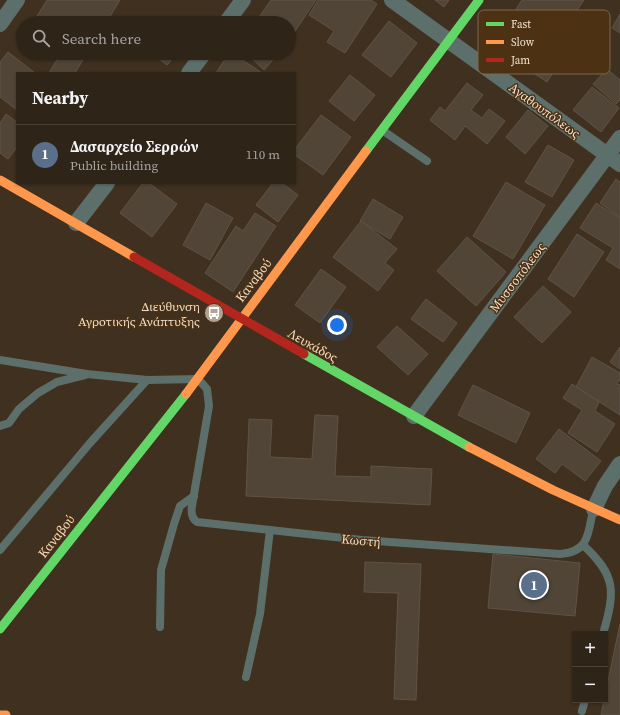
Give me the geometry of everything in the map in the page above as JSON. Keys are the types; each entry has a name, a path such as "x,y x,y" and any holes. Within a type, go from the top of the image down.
{"street":[{"path":"0,24 17,0"},
{"path":"231,16 243,0"},
{"name":"Αγαθουπόλεως","path":"392,0 478,62"},
{"name":"Καναβού","path":"0,629 198,379 381,130 479,0"},
{"path":"190,72 199,60"},
{"name":"Αγαθουπόλεως","path":"495,74 614,159"},
{"name":"Μυσσοπόλεως","path":"414,416 614,159 620,138"},
{"name":"Λευκάδος","path":"0,180 241,319 414,416 542,484 620,520"},
{"path":"76,223 105,184"},
{"path":"594,509 605,486 620,464"},
{"path":"1,715 6,715"}],"lane":[{"path":"381,130 427,161"},
{"path":"0,354 19,363"},
{"path":"0,360 87,374 147,380 198,379"},
{"path":"0,426 9,423 19,410 38,393 57,382 87,374"},
{"name":"Κωστή","path":"198,379 207,389 209,406 191,511 194,520 197,522 362,540 560,554 572,552 583,545"},
{"path":"0,550 90,444 147,380"},
{"path":"160,627 161,570 180,506 194,496"},
{"path":"594,509 589,531 583,545 595,556 606,570 609,580 609,613 604,631"},
{"path":"246,677 260,614 270,530"},
{"path":"582,711 584,703"}],"building":[{"path":"47,0 120,0 110,16 37,16"},
{"path":"271,0 316,0 296,30 296,16 260,16"},
{"path":"318,0 371,0 377,4 345,53 327,42 334,31 309,15"},
{"path":"435,0 449,0 444,7"},
{"path":"522,0 584,0 577,10 515,10"},
{"path":"620,14 620,33 612,28"},
{"path":"389,21 417,43 391,77 362,55"},
{"path":"8,52 16,58 16,60 18,60 34,72 16,72 16,109 0,97 0,62"},
{"path":"57,60 83,60 76,72 50,72"},
{"path":"160,60 171,60 167,65"},
{"path":"224,60 242,60 260,72 217,72"},
{"path":"253,60 273,60 264,70"},
{"path":"610,72 620,80 620,100 616,104 593,84 602,74 610,74"},
{"path":"535,74 552,74 547,82"},
{"path":"350,75 375,95 354,121 329,101"},
{"path":"467,83 483,95 471,110 482,118 489,109 505,121 487,144 465,126 455,140 430,120 440,107 445,111"},
{"path":"592,87 619,108 601,132 573,110"},
{"path":"528,110 548,126 525,154 506,137"},
{"path":"6,114 16,121 16,148 8,159 0,153 0,123"},
{"path":"321,115 351,137 323,175 296,156 296,148"},
{"path":"548,145 574,160 552,197 525,182"},
{"path":"616,179 620,182 620,217 600,203"},
{"path":"506,182 545,205 513,259 473,236"},
{"path":"142,184 150,184 177,204 152,237 120,213"},
{"path":"272,184 283,184 298,195 278,222 256,205"},
{"path":"373,199 403,217 390,239 360,221"},
{"path":"206,203 233,218 210,260 183,245"},
{"path":"596,203 620,218 620,269 606,260 613,248 580,228"},
{"path":"255,213 276,226 233,292 205,273 236,226 243,231"},
{"path":"361,221 397,249 385,263 394,270 378,291 333,257"},
{"path":"577,234 604,252 574,297 548,279"},
{"path":"467,237 506,272 476,306 437,271"},
{"path":"321,269 346,287 320,323 295,305"},
{"path":"543,286 571,312 542,343 514,317"},
{"path":"426,299 457,323 443,342 411,319"},
{"path":"397,326 428,354 408,375 377,347"},
{"path":"620,347 620,369 610,362"},
{"path":"592,357 620,373 620,379 617,384 620,385 620,415 576,387"},
{"path":"572,384 599,402 595,411 615,424 597,452 568,433 582,410 563,398"},
{"path":"473,385 530,413 516,443 458,415"},
{"path":"315,415 338,416 335,476 371,477 371,466 432,469 430,505 246,496 249,419 272,420 270,457 312,459"},
{"path":"559,429 601,461 585,481 562,464 555,473 536,459"},
{"path":"493,554 580,563 575,616 488,608"},
{"path":"365,562 421,564 416,700 394,699 398,593 364,592"},
{"path":"620,624 620,715 601,715 603,703 608,703 608,681"}],"traffic: fast":[{"path":"366,151 479,0"},
{"path":"304,354 469,447"},
{"path":"0,629 186,394"}],"traffic: slow":[{"path":"186,394 366,151"},
{"path":"0,180 134,257"},
{"path":"469,447 553,490 620,520"},
{"path":"0,715 6,715"}],"traffic: jam":[{"path":"134,257 304,354"}],"place":[{"name":"Διεύθυνση Αγροτικής Ανάπτυξης","path":"214,313"},
{"name":"Δασαρχείο Σερρών","path":"534,585"}]}
